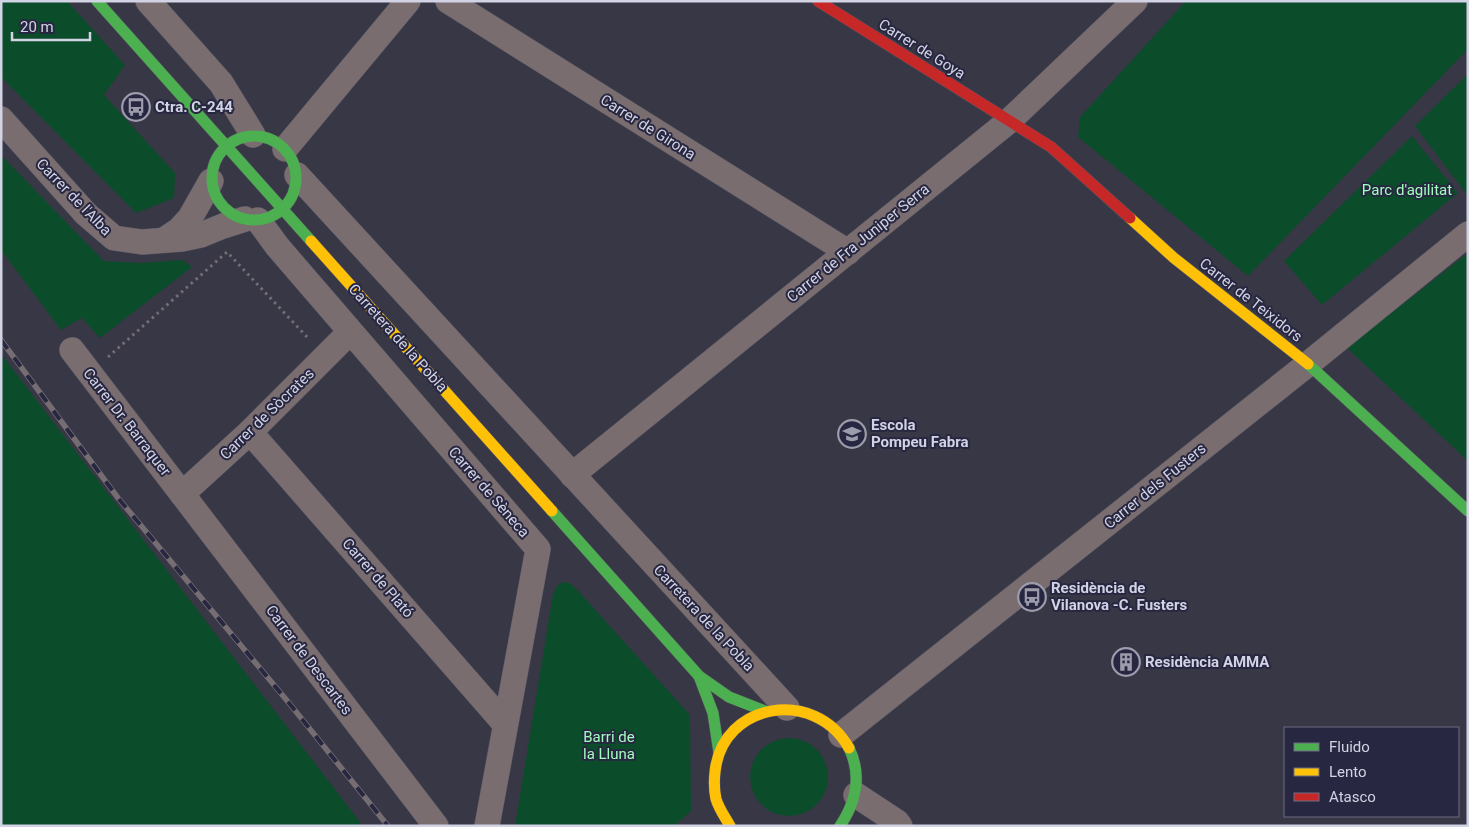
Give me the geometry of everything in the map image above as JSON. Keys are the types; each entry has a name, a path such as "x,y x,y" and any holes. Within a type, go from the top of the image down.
{"street":[{"name":"Carretera de la Pobla","path":"97,1 699,676 729,697 776,710"},
{"path":"148,1 221,83 253,135"},
{"path":"285,149 408,1"},
{"name":"Carrer de Girona","path":"448,1 848,252"},
{"name":"Carrer de Goya","path":"818,1 1009,121"},
{"name":"Carrer de Fra Juniper Serra","path":"572,475 1009,121 1135,1"},
{"name":"Carrer de l'Alba","path":"1,119 86,214 114,238 142,242 182,239 201,235 223,226 271,216 283,209"},
{"name":"Carrer de Teixidors","path":"1009,121 1051,147 1174,258 1308,364 1468,511"},
{"path":"164,240 190,218 211,181 217,156 226,146 238,138 253,135 271,138 285,149 293,161 297,175 296,188 291,199 283,209"},
{"name":"Carretera de la Pobla","path":"297,175 572,475 776,710"},
{"path":"211,181 214,194 222,205 232,214 251,220"},
{"name":"Carrer de Sèneca","path":"251,220 277,246 538,549 488,826"},
{"name":"Carrer dels Fusters","path":"841,735 1308,364 1468,234"},
{"name":"Carrer de Sòcrates","path":"182,494 250,432 350,332"},
{"name":"Carrer Dr. Barraquer","path":"72,350 182,494"},
{"name":"Carrer de Plató","path":"250,432 505,724"},
{"name":"Carrer de Descartes","path":"182,494 436,826"},
{"name":"Carretera de la Pobla","path":"699,676 713,713 719,752"},
{"path":"722,821 714,793 714,773 719,752 730,734 746,720 776,710 807,712 826,721 841,735 852,753 857,774 852,804 855,826"},
{"path":"840,826 852,804"},
{"path":"852,804 897,822 900,826"}],"path":[{"path":"89,374 227,252 325,356"}],"green space":[{"path":"1,1 67,1 125,65 104,95 175,173 174,198 136,213 1,77"},
{"path":"1186,1 1468,1 1468,49 1248,276 1078,137 1080,117"},
{"path":"1468,74 1468,196 1415,126"},
{"name":"Parc d'agilitat","path":"1412,136 1458,193 1322,305 1284,261"},
{"path":"1,155 104,261 140,263 182,260 192,267 100,338 82,318 61,330 1,250"},
{"path":"1468,253 1468,461 1347,348"},
{"path":"1,354 363,826 1,826"},
{"name":"Barri de la Lluna","path":"563,582 570,583 579,592 690,715 691,811 674,826 515,826 553,594 557,586"},
{"path":"789,738 804,741 817,749 825,762 828,777 825,792 817,805 804,813 789,816 774,813 761,805 753,792 750,777 753,762 761,749 774,741"}],"railway":[{"path":"1,340 118,498 289,703 388,826"}],"traffic: fast":[{"path":"97,1 311,241"},
{"path":"254,136 270,139 284,148 293,162 296,178 293,194 284,208 270,217 254,220 238,217 224,208 215,194 212,178 215,162 224,148 238,139 254,136"},
{"path":"1308,364 1468,511"},
{"path":"552,511 699,676 729,697 765,711"},
{"path":"699,676 713,713 719,753"},
{"path":"840,826 850,807 855,788 855,768 849,748"}],"traffic: slow":[{"path":"1130,218 1174,258 1308,364"},
{"path":"311,241 552,511"},
{"path":"730,826 720,810 716,799 714,786 715,772 721,748 734,730 752,718 772,711 794,710 815,716 834,729 849,748"}],"traffic: jam":[{"path":"818,1 1051,147 1130,218"}],"place":[{"name":"Ctra. C-244","path":"136,107"},
{"name":"Escola Pompeu Fabra","path":"852,434"},
{"name":"Residència de Vilanova -C. Fusters","path":"1032,597"},
{"name":"Residència AMMA","path":"1126,662"}]}
